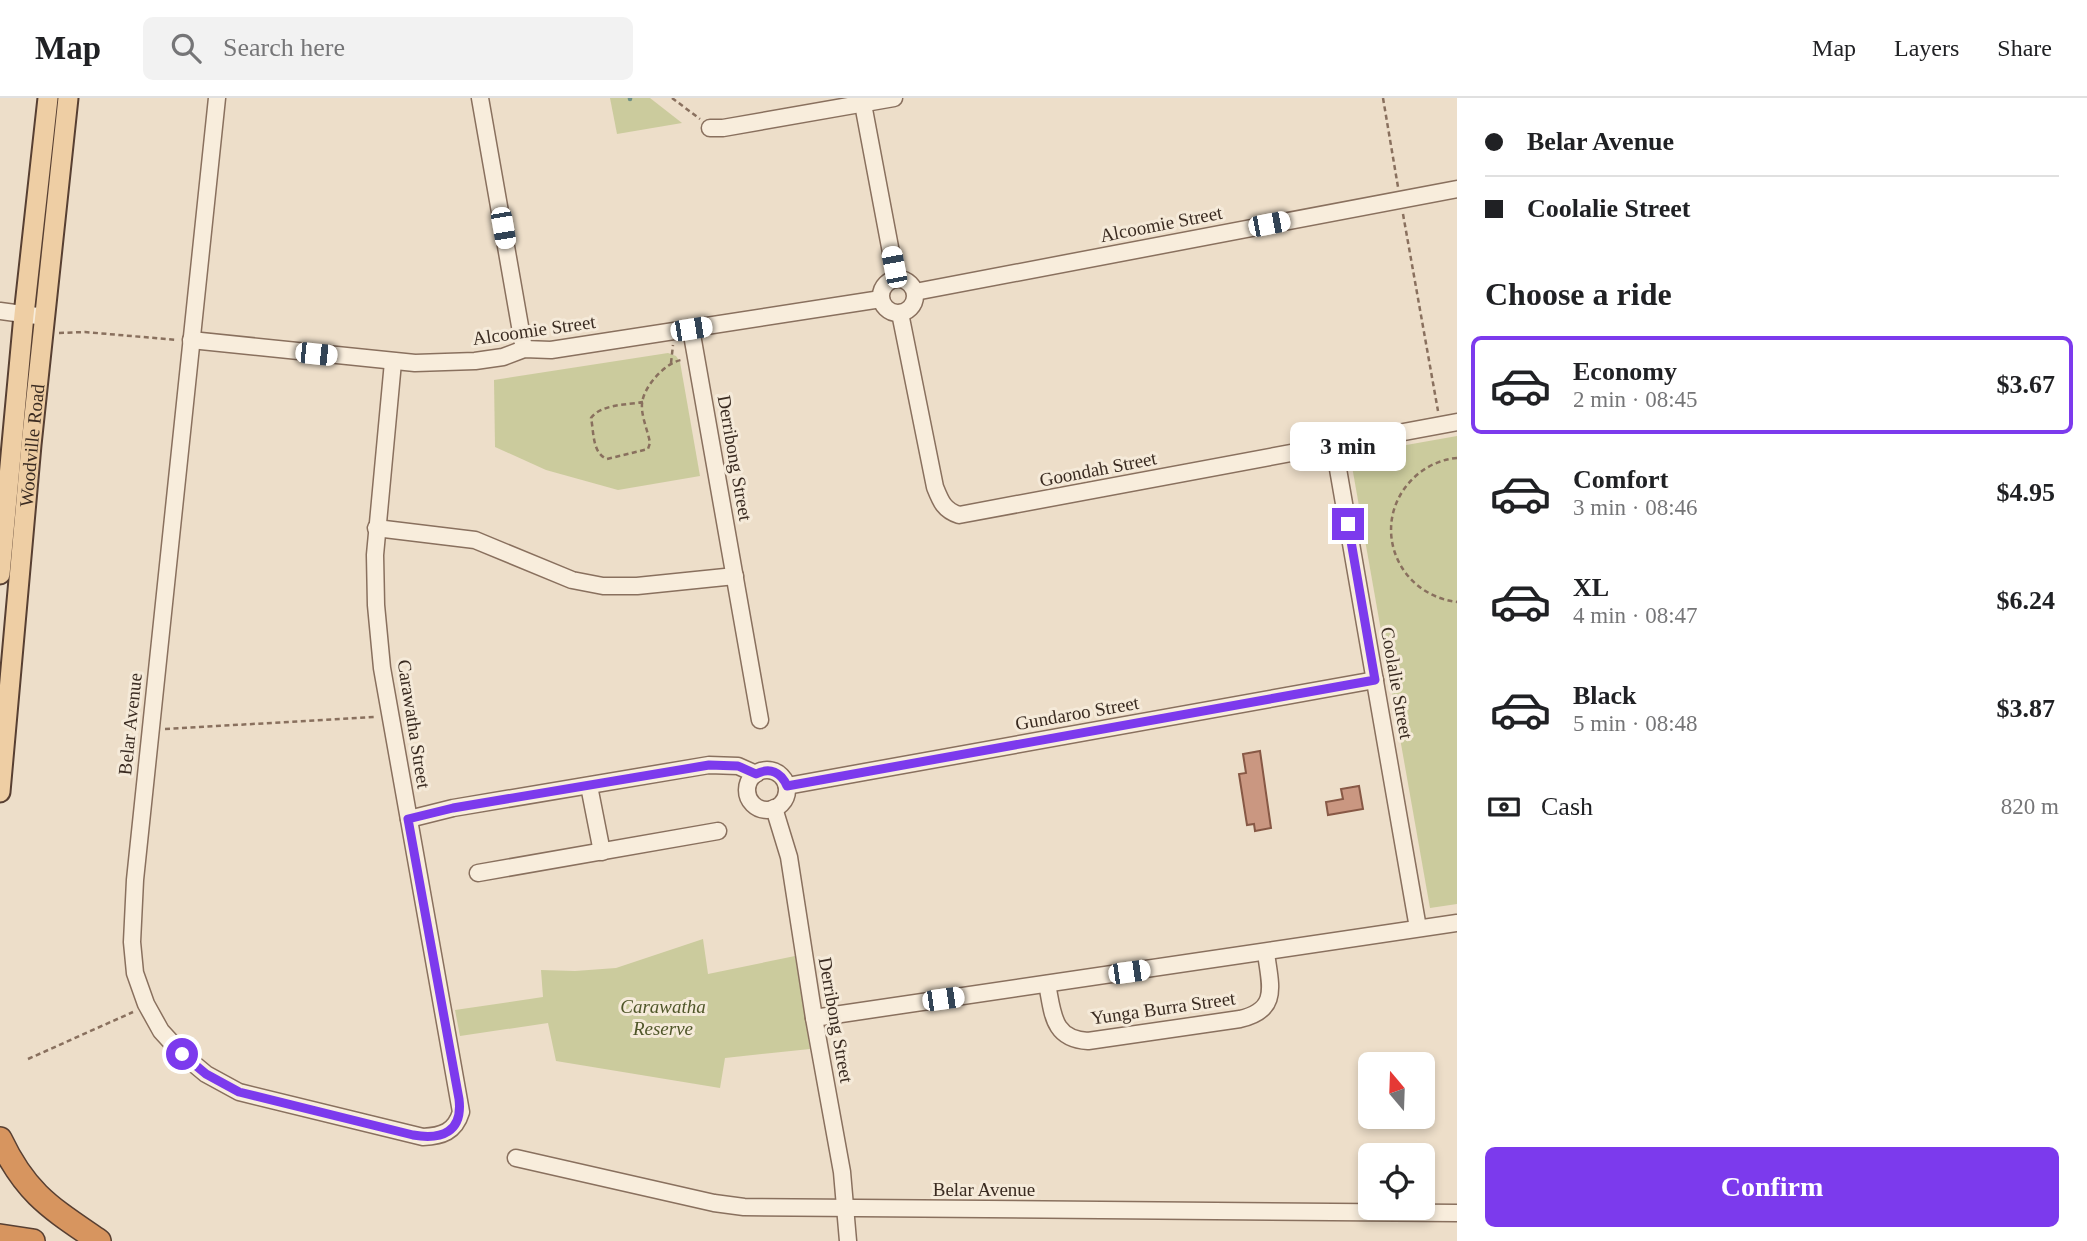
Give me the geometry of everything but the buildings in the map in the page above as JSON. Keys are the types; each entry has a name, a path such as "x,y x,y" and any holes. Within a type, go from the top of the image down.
{"highway":[{"path":"0,1139 20,1175 43,1202 99,1241"},
{"path":"0,1236 33,1241"}],"main road":[{"name":"Woodville Road","path":"0,574 1,540 48,98"},
{"name":"Woodville Road","path":"0,792 51,325 68,98"}],"street":[{"name":"Belar Avenue","path":"217,98 135,880 132,942 135,974 146,1004 161,1031 206,1074 239,1092 423,1137 443,1134 452,1129"},
{"path":"480,98 524,349"},
{"path":"710,128 894,98"},
{"path":"863,104 896,279"},
{"name":"Alcoomie Street","path":"915,292 1457,189"},
{"path":"896,279 910,283 915,292 911,308 900,313 886,308 881,299 883,288 890,280 896,279"},
{"name":"Alcoomie Street","path":"191,340 393,362 475,360 503,357 524,349 551,350 881,299"},
{"path":"0,311 24,315 51,325"},
{"name":"Goondah Street","path":"900,313 935,487 947,511 959,514 1457,422"},
{"name":"Derribong Street","path":"691,329 760,720"},
{"name":"Carawatha Street","path":"393,362 376,528 376,605 390,716 461,1112 452,1129"},
{"name":"Coolalie Street","path":"1334,446 1418,928"},
{"path":"376,528 475,540 572,580 603,586 637,586 735,576"},
{"name":"Gundaroo Street","path":"787,786 1375,680"},
{"path":"408,819 453,808 709,765 738,766 756,774"},
{"path":"768,770 775,772 787,786 785,799 774,808 762,809 752,802 748,784 756,774 768,770"},
{"path":"589,786 602,852"},
{"name":"Derribong Street","path":"774,808 789,857 846,1208 848,1241"},
{"path":"478,873 718,831"},
{"name":"Yunga Burra Street","path":"814,1018 1457,923"},
{"name":"Yunga Burra Street","path":"1047,984 1056,1023 1063,1034 1074,1040 1087,1041 1255,1016 1265,1008 1270,998 1266,953"},
{"name":"Belar Avenue","path":"516,1157 714,1203 744,1207 1457,1213"}],"path":[{"path":"672,98 710,128"},
{"path":"1383,98 1440,424"},
{"path":"51,325 85,332 191,340"},
{"path":"643,402 593,414 591,418 596,450 600,456 607,459 648,449 650,443 643,402 654,380 670,363 688,359"},
{"path":"1457,458 1449,458 1427,467 1408,483 1396,503 1391,527 1394,551 1404,572 1421,590 1443,600 1457,602"},
{"path":"151,730 390,716"},
{"path":"28,1059 133,1012"}],"green space":[{"path":"610,98 650,98 682,123 617,134"},
{"path":"668,353 676,356 680,362 700,476 618,490 546,470 495,447 494,380"},
{"path":"1457,436 1457,904 1430,908 1350,455"},
{"name":"Carawatha Reserve","path":"703,939 708,974 795,956 810,1049 725,1058 720,1088 556,1061 548,1023 460,1036 455,1010 543,997 541,970 616,968"}],"route":[{"path":"182,1054 206,1074 239,1092 413,1135 423,1137 443,1134 452,1129 461,1112 408,819 453,808 709,765 738,766 756,774 768,770 780,775 787,786 1375,680 1348,524"}]}
